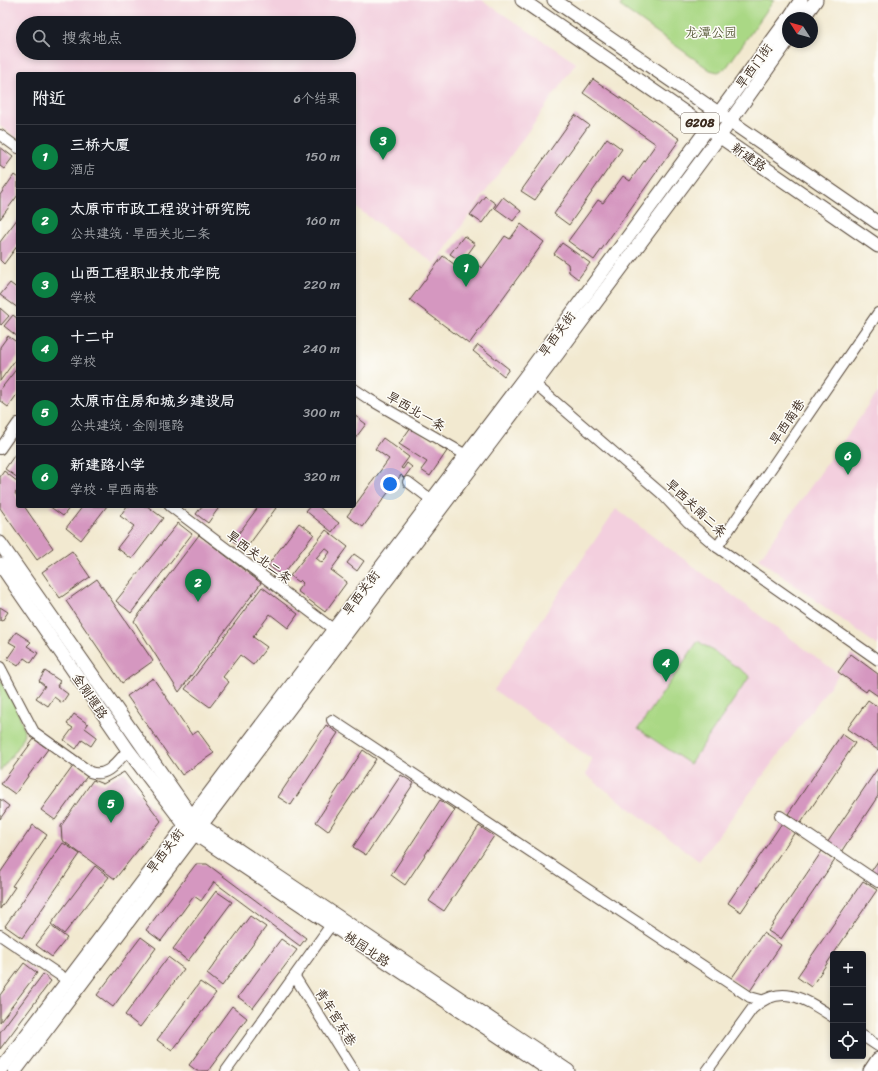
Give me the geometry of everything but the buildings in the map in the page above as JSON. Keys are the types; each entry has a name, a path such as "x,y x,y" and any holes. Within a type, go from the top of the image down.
{"main road":[{"name":"新建路","path":"522,0 878,246"},
{"name":"新建路","path":"554,0 878,223"},
{"name":"旱西门街","path":"792,12 801,0"},
{"path":"807,12 816,0"},
{"name":"旱西门街","path":"719,113 782,26"},
{"name":"旱西门街","path":"730,121 782,48"},
{"name":"旱西关街","path":"15,1071 333,629 436,504 466,455 530,380 719,113"},
{"name":"旱西关街","path":"0,1070 67,980 193,825 530,380 730,121"},
{"path":"0,543 193,825 568,1071"},
{"name":"金刚堰路","path":"0,564 128,750 193,825"},
{"name":"桃园北路","path":"193,825 331,925 551,1071"},
{"path":"870,1071 878,1059"}],"street":[{"path":"0,135 16,147"},
{"name":"旱西南巷","path":"718,547 878,313"},
{"name":"旱西关南二条","path":"530,380 662,494 688,522 718,547 878,660"},
{"name":"旱西北一条","path":"356,389 369,399 466,455"},
{"path":"0,449 16,426"},
{"path":"408,482 436,504"},
{"name":"旱西关北二条","path":"173,508 333,629"},
{"path":"0,667 34,732 90,772 98,774 105,772 128,750"},
{"path":"332,720 750,997 761,1000 781,995 800,997 830,1015"},
{"path":"780,816 878,882"},
{"path":"226,1071 331,925"},
{"path":"0,935 67,980"},
{"name":"青年宫东巷","path":"295,977 354,1071"},
{"path":"707,1071 752,1009 761,1000"},
{"path":"866,1038 878,1046"}],"shaded area":[{"path":"0,0 482,0 576,63 435,264 356,207 356,72 16,72 16,138 0,126"},
{"path":"878,392 878,646 759,559"},
{"path":"616,509 839,674 699,861 586,775 592,759 494,690"}],"green space":[{"name":"龙潭公园","path":"624,0 774,0 726,68 718,72 710,70 620,6"},
{"path":"698,641 750,676 690,764 638,729"},
{"path":"0,678 20,717 24,732 19,746 0,771"}],"place":[{"name":"山西工程职业技术学院","path":"383,160"},
{"name":"三桥大厦","path":"466,287"},
{"name":"新建路小学","path":"848,475"},
{"name":"太原市市政工程设计研究院","path":"198,602"},
{"name":"十二中","path":"666,682"},
{"name":"太原市住房和城乡建设局","path":"111,823"}]}
